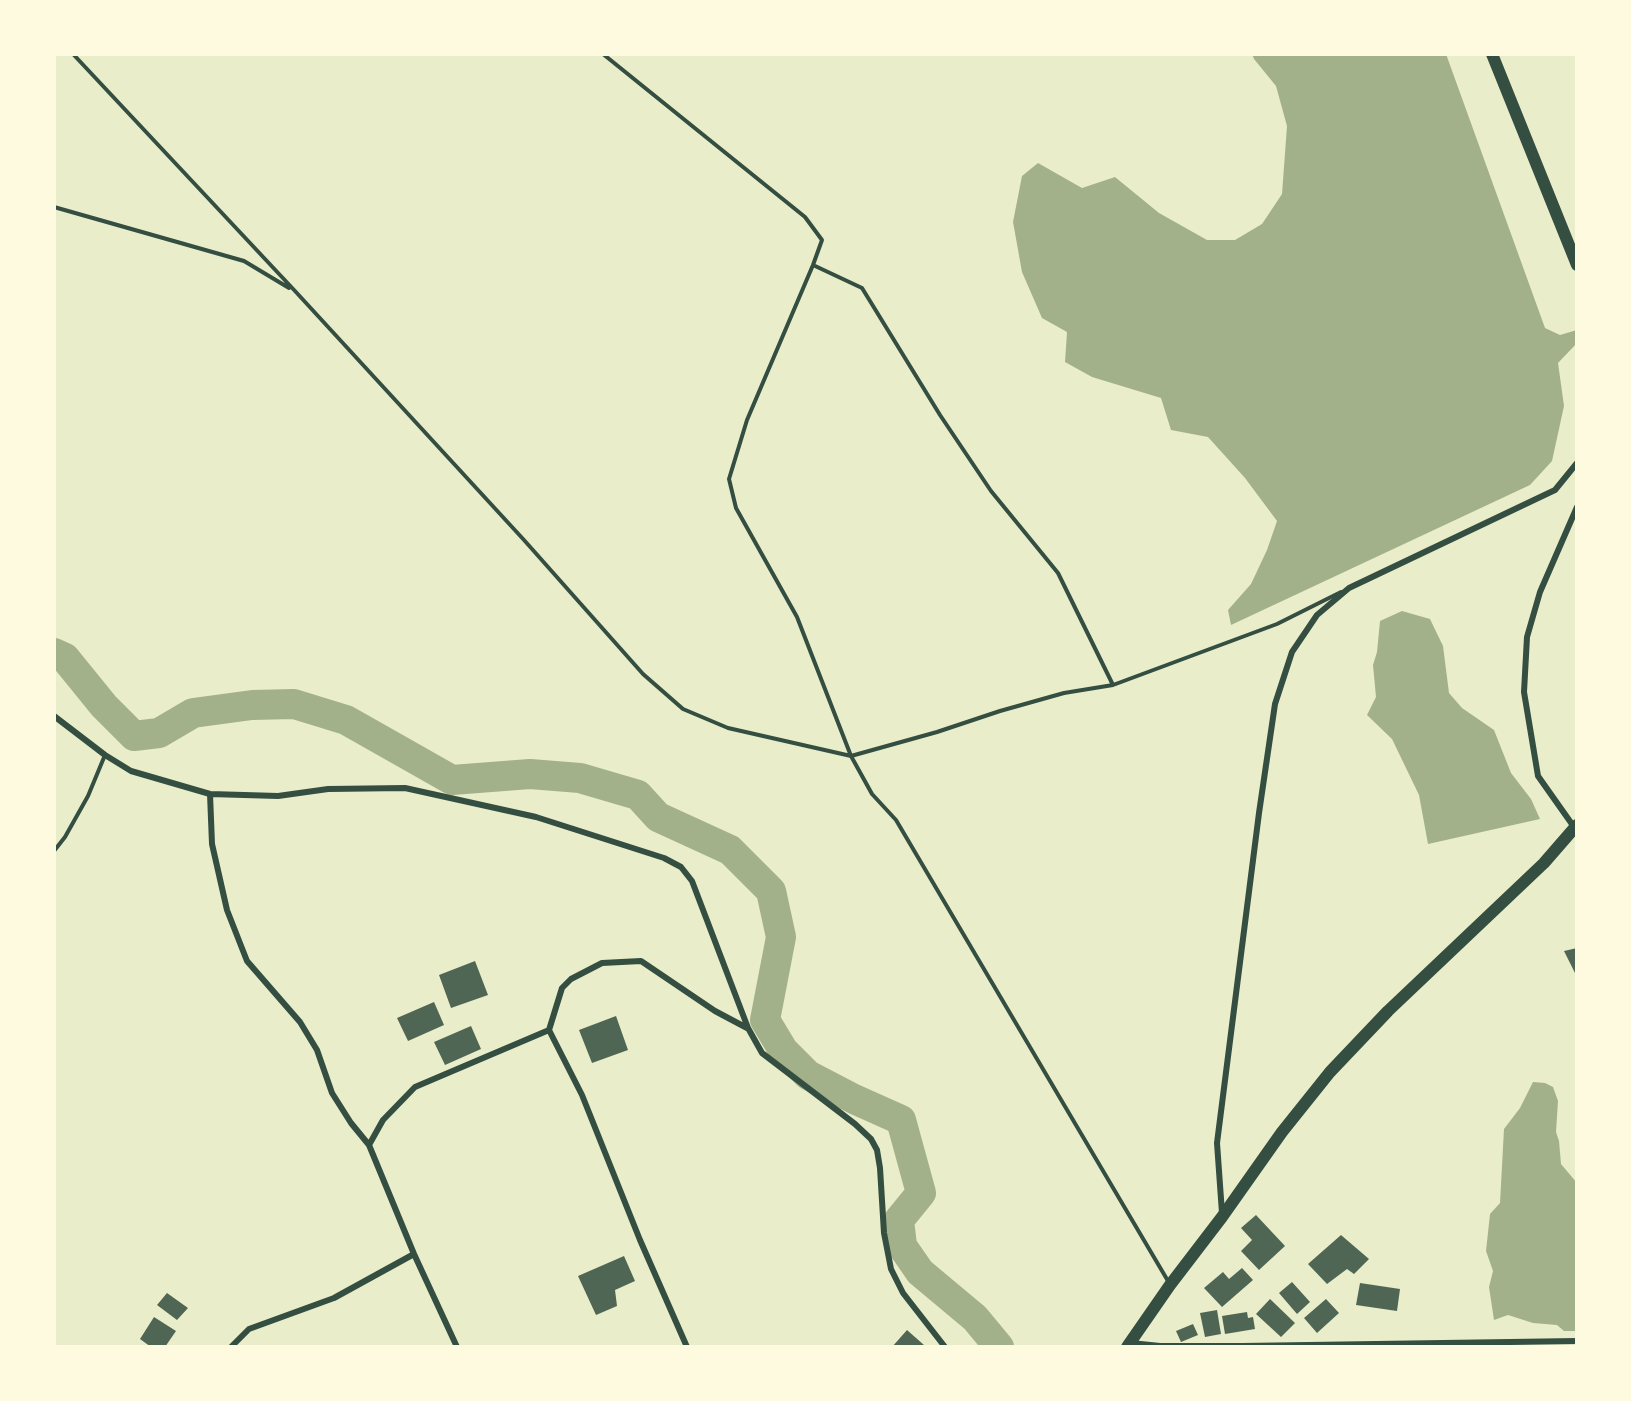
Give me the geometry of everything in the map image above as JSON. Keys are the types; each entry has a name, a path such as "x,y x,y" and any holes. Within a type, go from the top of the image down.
{"main road":[{"path":"1492,54 1577,265"},
{"path":"1129,1345 1282,1132 1330,1072 1388,1011 1544,863 1576,828"}],"street":[{"path":"1222,1216 1217,1143 1275,704 1292,652 1317,615 1349,588 1555,490 1577,463"},
{"path":"1576,828 1538,776 1524,692 1527,637 1540,592 1577,507"},
{"path":"54,716 105,755 131,771 210,794 278,796 328,789 405,788 536,817 664,858 681,867 692,881 748,1028 762,1053 855,1124 871,1139 877,1150 880,1168 884,1233 891,1269 903,1293 945,1347"},
{"path":"210,794 212,844 227,910 247,961 300,1022 317,1050 333,1094 351,1123 369,1145 414,1254 457,1347"},
{"path":"687,1347 640,1240 582,1095 549,1030 562,988 571,979 602,963 641,961 715,1011 748,1028"},
{"path":"369,1145 383,1120 415,1087 549,1030"},
{"path":"231,1347 249,1329 334,1298 414,1254"},
{"path":"1129,1345 1242,1346 1577,1341"}],"lane":[{"path":"73,54 524,540 643,674 683,710 728,728 851,756 1064,693 1113,685 1276,624 1349,588"},
{"path":"603,54 805,217 822,240 747,420 729,479 736,508 797,617 851,756 872,794 896,820 1170,1285"},
{"path":"54,207 243,261 295,291"},
{"path":"813,266 862,288 940,415 991,491 1058,573 1113,685"},
{"path":"54,850 65,837 88,796 105,755"}],"shaded area":[{"path":"1252,54 1446,54 1545,328 1560,335 1577,330 1577,343 1558,363 1564,406 1552,461 1530,485 1231,625 1228,610 1251,584 1267,550 1277,521 1245,478 1208,437 1171,430 1161,398 1092,377 1065,362 1067,332 1042,318 1022,272 1013,222 1022,176 1038,163 1082,188 1115,177 1159,213 1207,240 1235,240 1262,224 1282,194 1287,126 1276,86"},
{"path":"1402,611 1430,619 1443,646 1449,693 1462,708 1494,730 1511,773 1531,799 1540,819 1428,844 1419,795 1392,739 1367,715 1376,697 1373,665 1377,652 1380,621"},
{"path":"1533,1082 1545,1083 1553,1087 1558,1101 1556,1132 1561,1164 1577,1183 1577,1331 1564,1331 1557,1325 1533,1323 1508,1315 1494,1320 1489,1287 1493,1271 1486,1251 1490,1214 1500,1203 1504,1129 1520,1108"}],"building":[{"path":"1577,948 1577,977 1564,951"},
{"path":"475,961 488,995 451,1008 439,975"},
{"path":"434,1002 444,1025 408,1041 397,1018"},
{"path":"616,1016 628,1050 592,1063 579,1030"},
{"path":"471,1026 481,1049 445,1065 434,1042"},
{"path":"1256,1215 1285,1246 1259,1270 1241,1251 1252,1240 1241,1228"},
{"path":"1341,1235 1369,1259 1354,1274 1347,1269 1327,1284 1308,1264"},
{"path":"624,1256 635,1281 615,1290 617,1306 596,1315 578,1276"},
{"path":"1242,1268 1253,1280 1222,1307 1204,1288 1223,1272 1229,1279"},
{"path":"1292,1282 1310,1302 1297,1314 1279,1293"},
{"path":"1360,1283 1400,1289 1397,1311 1356,1305"},
{"path":"167,1293 188,1308 177,1320 157,1305"},
{"path":"1270,1299 1295,1323 1281,1337 1256,1314"},
{"path":"1326,1299 1339,1313 1317,1333 1304,1318"},
{"path":"1217,1310 1221,1334 1205,1337 1200,1313"},
{"path":"1247,1312 1248,1318 1253,1317 1255,1329 1225,1334 1222,1316"},
{"path":"154,1317 176,1331 165,1347 151,1347 140,1339"},
{"path":"1193,1324 1198,1335 1181,1342 1176,1331"},
{"path":"907,1330 924,1345 923,1347 892,1347"}],"waterway":[{"path":"54,653 65,658 104,706 134,736 159,733 193,713 252,705 294,704 346,720 452,780 530,774 580,778 638,795 658,817 730,850 771,891 781,937 765,1020 783,1050 808,1075 901,1120 921,1193 899,1220 902,1246 920,1272 975,1318 999,1347"}]}
